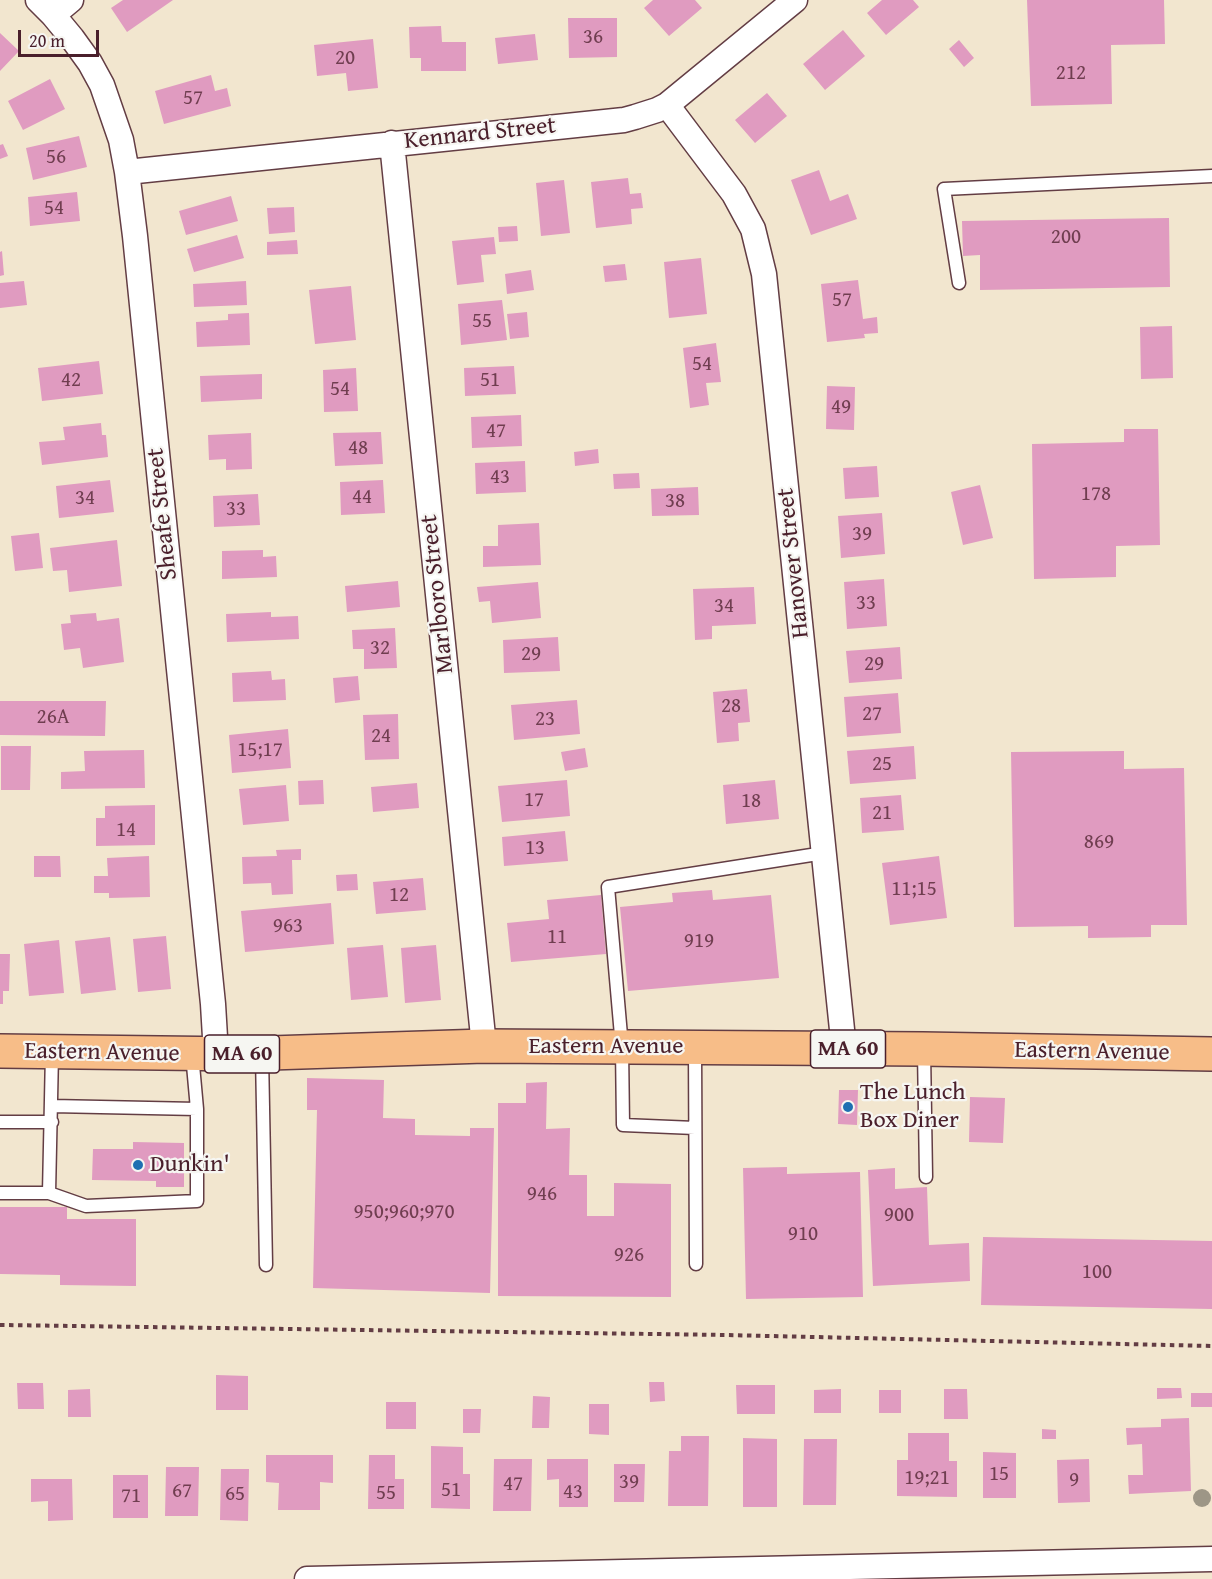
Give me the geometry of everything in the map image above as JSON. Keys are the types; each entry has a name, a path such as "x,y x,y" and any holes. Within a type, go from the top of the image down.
{"main road":[{"name":"Eastern Avenue","path":"0,1051 204,1054 484,1046 924,1049 1212,1054"}],"street":[{"name":"Kennard Street","path":"127,172 624,120 667,105 795,0"},
{"name":"Sheafe Street","path":"54,5 102,85 121,140 127,172 213,1004 204,1054"},
{"name":"Hanover Street","path":"667,105 734,194 753,229 764,274 844,1049"},
{"name":"Marlboro Street","path":"392,143 484,1046"},
{"path":"307,1579 1212,1559"}],"lane":[{"path":"959,283 944,189 1212,176"},
{"path":"695,1128 623,1125 622,1047 608,887 824,853"},
{"path":"695,1048 696,1264"},
{"path":"924,1049 926,1177"},
{"path":"49,1193 52,1052"},
{"path":"262,1053 266,1265"},
{"path":"0,1193 49,1193 86,1206 197,1201 197,1109 204,1054"},
{"path":"52,1106 197,1109"},
{"path":"0,1122 52,1122"}],"path":[{"path":"0,1325 725,1335 1212,1346"}],"building":[{"path":"123,0 173,0 127,32 111,8"},
{"path":"653,0 695,0 702,8 669,36 644,8"},
{"path":"882,0 913,0 919,7 886,35 867,13"},
{"path":"1027,0 1164,0 1165,44 1111,45 1112,104 1031,106"},
{"path":"568,18 617,18 617,57 569,58"},
{"path":"441,26 442,42 466,42 466,71 421,71 421,58 410,58 409,27"},
{"path":"843,30 865,56 825,90 803,64"},
{"path":"0,33 19,51 0,71"},
{"path":"535,34 538,60 498,64 495,38"},
{"path":"373,39 378,88 348,91 346,73 317,76 314,45"},
{"path":"959,40 974,58 964,67 949,49"},
{"path":"211,75 215,91 227,88 231,106 164,124 155,91"},
{"path":"50,79 65,109 23,130 8,101"},
{"path":"767,93 787,116 755,143 735,120"},
{"path":"79,136 87,167 33,180 26,148"},
{"path":"3,144 8,156 0,159 0,145"},
{"path":"819,170 830,201 848,194 857,219 811,235 791,180"},
{"path":"628,178 630,194 641,193 643,208 631,209 632,224 596,228 591,182"},
{"path":"564,180 570,233 541,236 536,183"},
{"path":"77,192 80,221 30,226 28,197"},
{"path":"231,196 238,221 186,235 179,211"},
{"path":"294,207 295,232 269,234 267,208"},
{"path":"1169,218 1170,287 980,290 980,255 963,256 962,221"},
{"path":"517,226 518,241 499,242 498,227"},
{"path":"237,235 244,258 194,272 187,249"},
{"path":"494,237 496,254 481,255 484,282 457,285 452,241"},
{"path":"297,240 298,254 267,255 267,242"},
{"path":"2,251 4,275 0,276 0,252"},
{"path":"701,258 707,314 669,318 664,262"},
{"path":"625,264 627,280 605,282 603,266"},
{"path":"531,270 534,290 507,294 505,274"},
{"path":"858,280 863,319 877,317 878,333 864,334 865,338 827,342 821,284"},
{"path":"24,281 27,305 0,308 0,283"},
{"path":"246,281 247,305 194,307 193,284"},
{"path":"351,286 356,340 315,344 309,290"},
{"path":"502,300 507,340 461,345 458,304"},
{"path":"527,312 529,337 510,339 507,314"},
{"path":"249,313 250,345 197,347 196,322 228,320 228,314"},
{"path":"1172,326 1173,378 1141,379 1140,327"},
{"path":"716,343 721,382 706,383 709,405 690,408 683,348"},
{"path":"99,361 103,394 42,401 38,368"},
{"path":"514,366 516,394 465,396 464,368"},
{"path":"356,368 358,411 324,412 323,370"},
{"path":"262,374 262,399 201,402 200,376"},
{"path":"827,386 855,387 854,430 826,429"},
{"path":"521,415 522,446 472,448 471,417"},
{"path":"101,423 102,435 106,435 108,457 42,465 39,442 65,440 63,427"},
{"path":"1124,429 1158,429 1160,545 1116,546 1116,577 1034,579 1032,444 1124,442"},
{"path":"381,432 383,464 335,466 333,433"},
{"path":"251,433 252,469 226,470 226,459 209,460 208,435"},
{"path":"598,449 599,463 575,466 574,452"},
{"path":"525,461 526,492 476,494 475,463"},
{"path":"877,466 879,497 845,499 843,468"},
{"path":"639,473 640,488 614,489 613,474"},
{"path":"110,480 114,512 59,518 56,486"},
{"path":"383,480 385,513 341,515 340,482"},
{"path":"980,485 993,538 963,545 951,492"},
{"path":"698,487 699,515 652,516 651,489"},
{"path":"258,494 260,525 214,527 213,496"},
{"path":"882,513 885,554 841,558 838,516"},
{"path":"539,523 541,565 483,567 483,546 498,546 498,525"},
{"path":"39,533 43,568 15,571 11,536"},
{"path":"117,540 122,586 69,592 67,570 53,571 50,548"},
{"path":"263,550 263,557 276,556 277,577 222,579 222,551"},
{"path":"884,579 887,626 847,629 844,582"},
{"path":"398,581 400,607 347,612 345,586"},
{"path":"538,582 541,618 492,623 490,601 479,602 477,587"},
{"path":"754,587 756,624 712,626 712,639 695,640 693,589"},
{"path":"271,612 271,617 298,616 299,639 227,642 226,614"},
{"path":"96,613 97,621 119,618 124,662 83,668 80,648 64,650 61,624 71,623 70,615"},
{"path":"395,628 397,668 364,669 364,649 353,649 352,630"},
{"path":"558,637 560,671 504,673 503,640"},
{"path":"900,647 902,679 849,683 846,651"},
{"path":"271,671 272,680 285,679 286,700 233,702 232,673"},
{"path":"358,676 360,700 335,703 333,678"},
{"path":"747,689 750,722 738,723 739,741 717,743 713,692"},
{"path":"898,693 901,733 847,737 844,697"},
{"path":"577,700 580,734 514,740 511,705"},
{"path":"0,701 106,701 105,736 0,735"},
{"path":"398,714 399,759 365,760 363,715"},
{"path":"288,729 291,768 232,773 229,735"},
{"path":"1,746 31,746 30,790 1,790"},
{"path":"914,746 916,779 850,784 847,751"},
{"path":"585,748 588,767 565,771 561,752"},
{"path":"144,750 145,788 61,789 61,772 85,771 84,751"},
{"path":"1124,751 1124,769 1184,768 1187,925 1151,925 1151,937 1088,938 1088,926 1014,927 1011,752"},
{"path":"323,780 324,804 299,805 298,781"},
{"path":"567,780 570,816 502,822 498,786"},
{"path":"775,780 779,819 726,824 723,785"},
{"path":"417,783 419,808 373,812 371,787"},
{"path":"286,785 289,821 243,825 239,789"},
{"path":"901,795 904,830 862,833 860,798"},
{"path":"155,805 155,845 96,846 96,818 105,818 105,806"},
{"path":"565,831 568,861 504,866 502,837"},
{"path":"301,849 301,860 292,860 293,894 272,895 271,883 243,884 242,857 277,856 276,850"},
{"path":"34,856 60,856 61,877 34,877"},
{"path":"149,856 150,897 109,898 109,893 94,893 94,876 108,876 107,858"},
{"path":"939,856 947,918 890,925 882,863"},
{"path":"357,874 358,890 337,891 336,875"},
{"path":"423,878 426,910 376,914 373,882"},
{"path":"712,890 713,900 771,895 779,978 628,991 620,907 673,902 672,893"},
{"path":"601,895 606,954 511,962 507,923 549,919 547,900"},
{"path":"331,903 334,944 245,952 241,911"},
{"path":"166,936 171,989 138,992 133,939"},
{"path":"110,937 116,990 81,994 75,941"},
{"path":"59,940 64,993 29,996 24,944"},
{"path":"383,945 388,997 351,1000 347,948"},
{"path":"436,945 441,1000 405,1003 401,948"},
{"path":"0,954 10,954 9,991 3,991 3,1004 0,1004"},
{"path":"307,1078 384,1080 383,1118 415,1119 415,1135 470,1136 470,1128 494,1128 490,1293 313,1288 317,1110 307,1110"},
{"path":"547,1082 546,1129 570,1128 569,1175 587,1175 587,1216 614,1216 614,1183 671,1184 671,1297 498,1296 498,1103 526,1103 526,1083"},
{"name":"The Lunch Box Diner","path":"839,1090 858,1090 857,1125 838,1124"},
{"path":"970,1097 1005,1098 1003,1143 969,1142"},
{"name":"Dunkin'","path":"133,1142 184,1143 184,1187 156,1187 156,1181 92,1180 93,1149 133,1149"},
{"path":"787,1167 787,1174 860,1172 863,1297 746,1299 743,1168"},
{"path":"895,1168 895,1189 927,1187 929,1245 969,1243 970,1281 873,1286 868,1170"},
{"path":"0,1207 67,1207 67,1219 136,1219 136,1286 60,1285 60,1275 0,1274"},
{"path":"983,1237 1212,1241 1212,1309 981,1305"},
{"path":"216,1375 248,1376 248,1410 216,1410"},
{"path":"649,1382 664,1382 665,1401 650,1402"},
{"path":"17,1383 43,1383 44,1409 18,1409"},
{"path":"736,1385 775,1385 775,1414 737,1414"},
{"path":"1157,1388 1181,1388 1182,1398 1157,1399"},
{"path":"90,1389 91,1417 68,1417 68,1390"},
{"path":"841,1389 841,1413 814,1413 814,1390"},
{"path":"944,1389 967,1389 968,1419 944,1419"},
{"path":"879,1390 901,1390 901,1413 879,1413"},
{"path":"1191,1393 1212,1393 1212,1407 1191,1407"},
{"path":"533,1396 550,1397 549,1428 532,1428"},
{"path":"386,1402 416,1402 416,1429 386,1429"},
{"path":"589,1404 609,1404 609,1435 589,1434"},
{"path":"463,1409 481,1409 480,1433 463,1433"},
{"path":"1189,1418 1191,1491 1129,1494 1128,1475 1143,1475 1142,1444 1127,1445 1126,1428 1161,1427 1161,1419"},
{"path":"1042,1429 1056,1430 1056,1439 1042,1439"},
{"path":"908,1433 949,1433 949,1461 957,1461 957,1497 897,1496 897,1460 908,1460"},
{"path":"681,1436 709,1436 708,1506 668,1506 669,1451 681,1451"},
{"path":"743,1438 777,1439 777,1507 743,1507"},
{"path":"804,1439 837,1439 836,1505 803,1505"},
{"path":"431,1446 463,1447 463,1474 470,1474 470,1509 431,1508"},
{"path":"983,1452 1016,1453 1016,1498 983,1498"},
{"path":"266,1455 333,1455 333,1483 320,1482 320,1510 278,1510 279,1483 266,1482"},
{"path":"369,1455 395,1455 395,1479 404,1479 404,1509 368,1509"},
{"path":"494,1459 532,1459 531,1511 493,1511"},
{"path":"547,1459 588,1459 588,1507 559,1507 559,1479 547,1480"},
{"path":"1089,1459 1090,1502 1058,1503 1057,1460"},
{"path":"614,1464 645,1464 644,1502 614,1502"},
{"path":"166,1467 199,1467 198,1516 165,1516"},
{"path":"221,1469 249,1469 248,1521 220,1520"},
{"path":"113,1475 148,1475 148,1518 113,1518"},
{"path":"31,1479 72,1479 73,1520 48,1521 48,1501 31,1502"}],"place":[{"name":"The Lunch Box Diner","path":"848,1107"},
{"name":"Dunkin'","path":"138,1165"}]}
